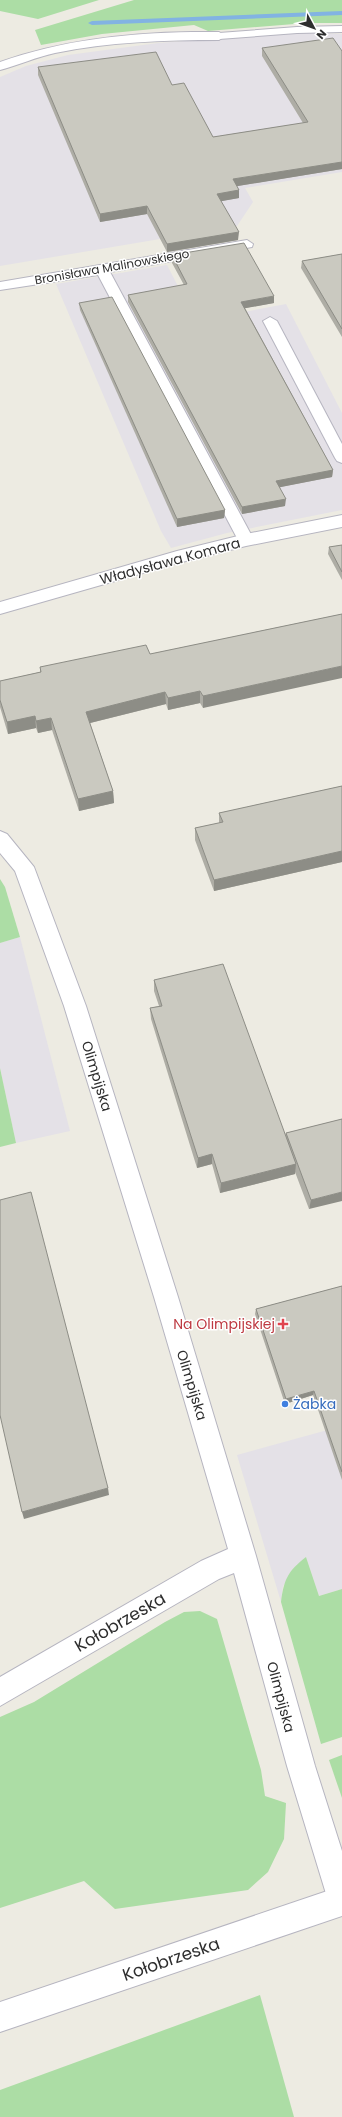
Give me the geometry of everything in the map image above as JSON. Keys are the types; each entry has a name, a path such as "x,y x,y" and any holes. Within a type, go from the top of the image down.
{"street":[{"path":"0,66 28,55 112,41 169,35 219,36"},
{"name":"Władysława Komara","path":"0,608 177,557 246,540 342,521"},
{"name":"Olimpijska","path":"0,839 24,867 75,1006 166,1297 243,1556 300,1766 342,1899"},
{"name":"Kołobrzeska","path":"0,1692 210,1570 243,1556"},
{"name":"Kołobrzeska","path":"0,2016 342,1899"}],"lane":[{"path":"219,36 297,30 342,30"},
{"name":"Bronisława Malinowskiego","path":"0,286 102,270 247,244"},
{"path":"102,270 246,540"},
{"path":"270,320 342,458"}],"shaded area":[{"path":"303,32 342,34 342,172 245,188 253,202 237,226 0,266 0,77 26,66 68,55 158,43"},
{"path":"167,265 196,321 286,304 342,413 342,510 227,533 171,548 161,531 56,284"},
{"path":"20,937 70,1131 16,1143 0,1068 0,943"},
{"path":"342,1426 342,1589 319,1596 306,1557 283,1586 281,1602 237,1455"}],"green space":[{"path":"0,0 99,0 38,19 0,11"},
{"path":"134,0 342,0 342,23 307,23 208,31 194,25 102,34 41,45 35,30"},
{"path":"0,879 5,887 20,937 0,943"},
{"path":"0,1068 16,1143 0,1147"},
{"path":"306,1557 319,1596 342,1589 342,1737 321,1744 281,1602 285,1581 291,1571"},
{"path":"200,1611 217,1619 261,1770 265,1796 286,1803 284,1839 268,1872 248,1890 115,1909 84,1881 0,1908 0,1717 34,1702 165,1622 184,1612"},
{"path":"342,1755 342,1798 329,1760"},
{"path":"260,1995 294,2117 0,2117 0,2090"}],"building":[{"path":"333,38 342,51 342,162 233,179 239,190 217,194 239,232 167,244 147,206 100,214 38,67 156,52 172,85 184,83 213,137 308,122 262,48"},
{"path":"244,243 274,296 241,302 333,470 276,481 286,499 242,507 128,295 187,284 172,255"},
{"path":"342,254 342,329 302,261"},
{"path":"112,297 225,510 177,519 79,303"},
{"path":"342,545 342,572 329,547"},
{"path":"342,614 342,666 203,696 200,691 168,698 165,692 86,712 113,791 78,799 51,718 36,721 35,716 7,722 0,700 0,681 41,672 40,667 146,645 150,654"},
{"path":"342,786 342,851 214,880 195,828 223,822 219,813"},
{"path":"223,964 296,1164 221,1183 212,1154 198,1158 150,1008 162,1006 154,980"},
{"path":"342,1119 342,1192 311,1200 286,1133"},
{"path":"31,1192 108,1488 22,1512 0,1415 0,1200"},
{"path":"342,1286 342,1472 314,1391 286,1399 256,1309"}],"waterway":[{"path":"92,23 342,13"}],"place":[{"name":"Na Olimpijskiej","path":"283,1324"},
{"name":"Żabka","path":"285,1404"}]}
